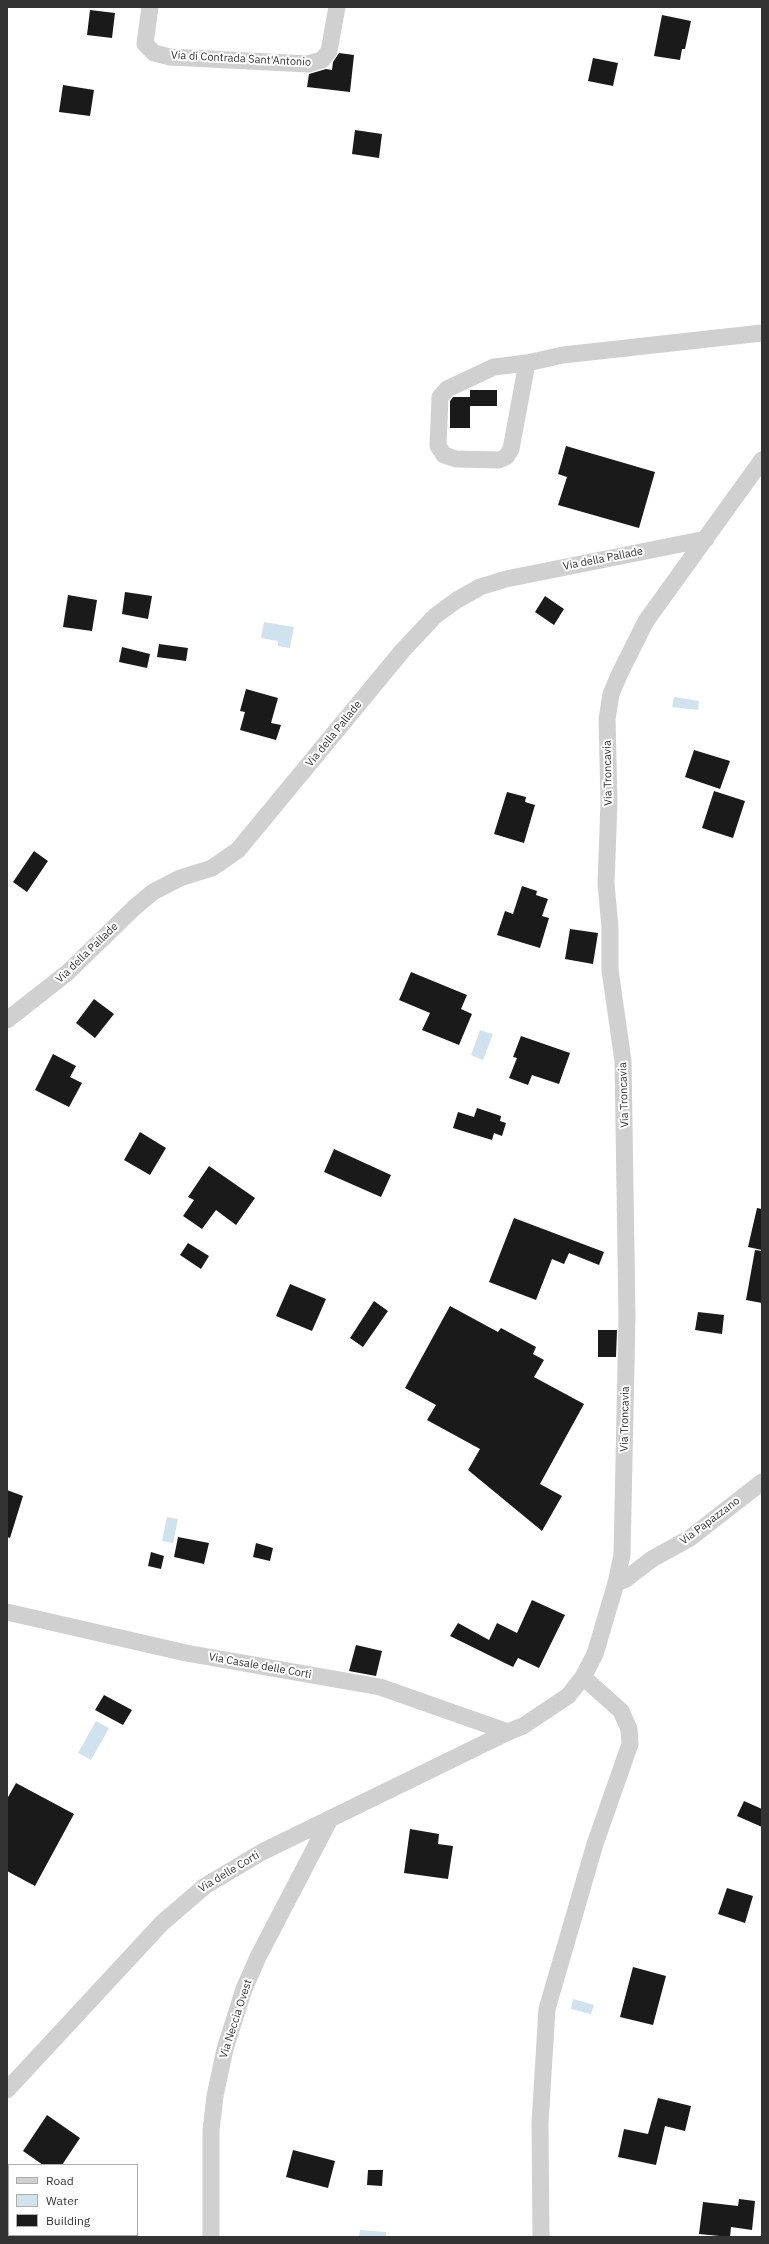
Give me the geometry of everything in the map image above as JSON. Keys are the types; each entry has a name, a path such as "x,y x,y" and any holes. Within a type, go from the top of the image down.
{"street":[{"name":"Via di Contrada Sant'Antonio","path":"150,7 145,44 154,53 170,56 308,64 322,60 329,51 337,7"},
{"path":"527,363 511,449 506,457 499,460 456,459 444,455 438,446 439,404 442,393 447,389 494,366 527,363 563,355 762,332"},
{"name":"Via Troncavia","path":"508,1732 523,1726 568,1696 583,1677 595,1654 616,1583 622,1555 626,1379 625,1103 624,1061 610,970 610,927 606,884 609,802 606,754 607,719 611,694 646,621 762,460"},
{"name":"Via della Pallade","path":"7,1020 67,974 134,907 153,892 180,878 212,868 238,850 253,834 403,650 436,616 457,600 474,590 506,579 706,539"},
{"name":"Via Papazzano","path":"616,1583 626,1579 652,1559 690,1538 762,1482"},
{"name":"Via Casale delle Corti","path":"7,1612 186,1652 380,1687 508,1732"},
{"path":"541,2237 540,2124 547,2009 594,1849 630,1744 629,1728 621,1711 583,1677"},
{"name":"Via delle Corti","path":"7,2090 155,1930 183,1903 239,1864 508,1732"},
{"name":"Via Neccia Ovest","path":"211,2237 211,2130 218,2078 226,2043 244,1989 258,1957 330,1819"}],"water":[{"path":"264,622 294,627 290,648 278,646 278,641 261,638"},
{"path":"674,697 699,701 698,710 672,707"},
{"path":"480,1030 493,1034 483,1060 471,1055"},
{"path":"167,1517 178,1519 173,1543 162,1541"},
{"path":"96,1721 109,1728 91,1760 78,1753"},
{"path":"573,1999 594,2005 591,2014 571,2009"},
{"path":"360,2230 386,2232 386,2237 359,2237"}],"building":[{"path":"90,10 115,13 112,38 87,35"},
{"path":"662,15 691,21 685,49 682,49 680,60 654,56"},
{"path":"339,53 354,55 350,92 307,87 309,74 326,69 332,70 333,62"},
{"path":"593,58 618,63 613,86 588,81"},
{"path":"63,85 94,90 90,116 59,112"},
{"path":"355,130 382,134 379,158 352,154"},
{"path":"470,390 497,390 497,406 470,406"},
{"path":"453,397 470,397 470,428 450,428 450,401"},
{"path":"566,446 655,472 639,528 558,505 567,477 558,474"},
{"path":"125,592 152,596 148,619 122,614"},
{"path":"68,595 97,600 92,631 63,627"},
{"path":"545,596 564,609 554,625 535,612"},
{"path":"159,644 188,648 186,661 157,657"},
{"path":"122,647 150,654 147,668 119,662"},
{"path":"246,689 278,698 271,723 281,725 276,740 240,730 245,712 240,711"},
{"path":"694,750 730,761 720,789 685,777"},
{"path":"714,791 745,801 733,838 702,828"},
{"path":"507,792 526,797 525,802 535,805 524,843 494,834"},
{"path":"34,851 48,861 27,892 13,882"},
{"path":"522,886 537,891 536,895 548,899 542,916 549,918 540,948 497,935 505,911 513,914"},
{"path":"570,929 598,933 593,964 565,959"},
{"path":"411,972 467,995 461,1009 472,1014 459,1045 422,1030 430,1013 399,1000"},
{"path":"94,999 114,1014 95,1038 76,1023"},
{"path":"521,1036 570,1053 559,1084 532,1075 528,1085 509,1078 517,1058 513,1057"},
{"path":"53,1054 76,1066 70,1077 82,1083 69,1107 35,1090"},
{"path":"477,1108 501,1116 500,1121 506,1123 502,1136 494,1133 492,1140 453,1128 458,1112 474,1117"},
{"path":"140,1132 166,1148 150,1175 124,1160"},
{"path":"334,1149 391,1175 381,1197 324,1172"},
{"path":"209,1166 255,1198 236,1225 216,1210 202,1229 183,1216 194,1200 188,1197"},
{"path":"757,1208 762,1209 762,1250 748,1247"},
{"path":"514,1218 604,1252 599,1265 569,1253 564,1264 552,1259 536,1300 489,1282"},
{"path":"188,1243 209,1256 201,1269 180,1255"},
{"path":"755,1250 762,1251 762,1303 746,1300"},
{"path":"290,1284 326,1299 312,1331 276,1316"},
{"path":"374,1301 388,1311 363,1347 350,1338"},
{"path":"450,1306 498,1332 501,1328 536,1347 533,1354 544,1360 534,1377 584,1404 540,1484 562,1496 542,1531 468,1470 480,1449 427,1420 436,1405 405,1388"},
{"path":"698,1312 724,1315 722,1334 695,1330"},
{"path":"598,1330 617,1330 616,1357 598,1357"},
{"path":"7,1490 23,1496 10,1538 7,1537"},
{"path":"178,1537 209,1543 204,1564 174,1557"},
{"path":"256,1543 273,1548 270,1561 253,1557"},
{"path":"151,1552 164,1556 161,1569 148,1566"},
{"path":"532,1600 565,1615 539,1668 518,1658 513,1667 450,1636 458,1623 489,1640 497,1623 517,1633"},
{"path":"356,1645 382,1651 376,1676 349,1671"},
{"path":"104,1695 132,1710 123,1725 95,1710"},
{"path":"16,1783 74,1814 35,1886 7,1871 7,1799"},
{"path":"744,1801 762,1809 762,1827 737,1816"},
{"path":"410,1829 439,1834 438,1844 453,1846 448,1879 404,1873"},
{"path":"727,1888 753,1896 745,1923 718,1914"},
{"path":"633,1967 666,1976 653,2025 620,2017"},
{"path":"658,2098 691,2106 685,2131 665,2126 656,2165 618,2157 624,2129 648,2134"},
{"path":"47,2115 80,2138 63,2164 42,2164 23,2151"},
{"path":"293,2150 335,2161 328,2188 286,2177"},
{"path":"368,2170 383,2170 382,2186 367,2185"},
{"path":"739,2199 755,2201 752,2230 731,2227 730,2237 699,2234 703,2202 738,2206"}]}
